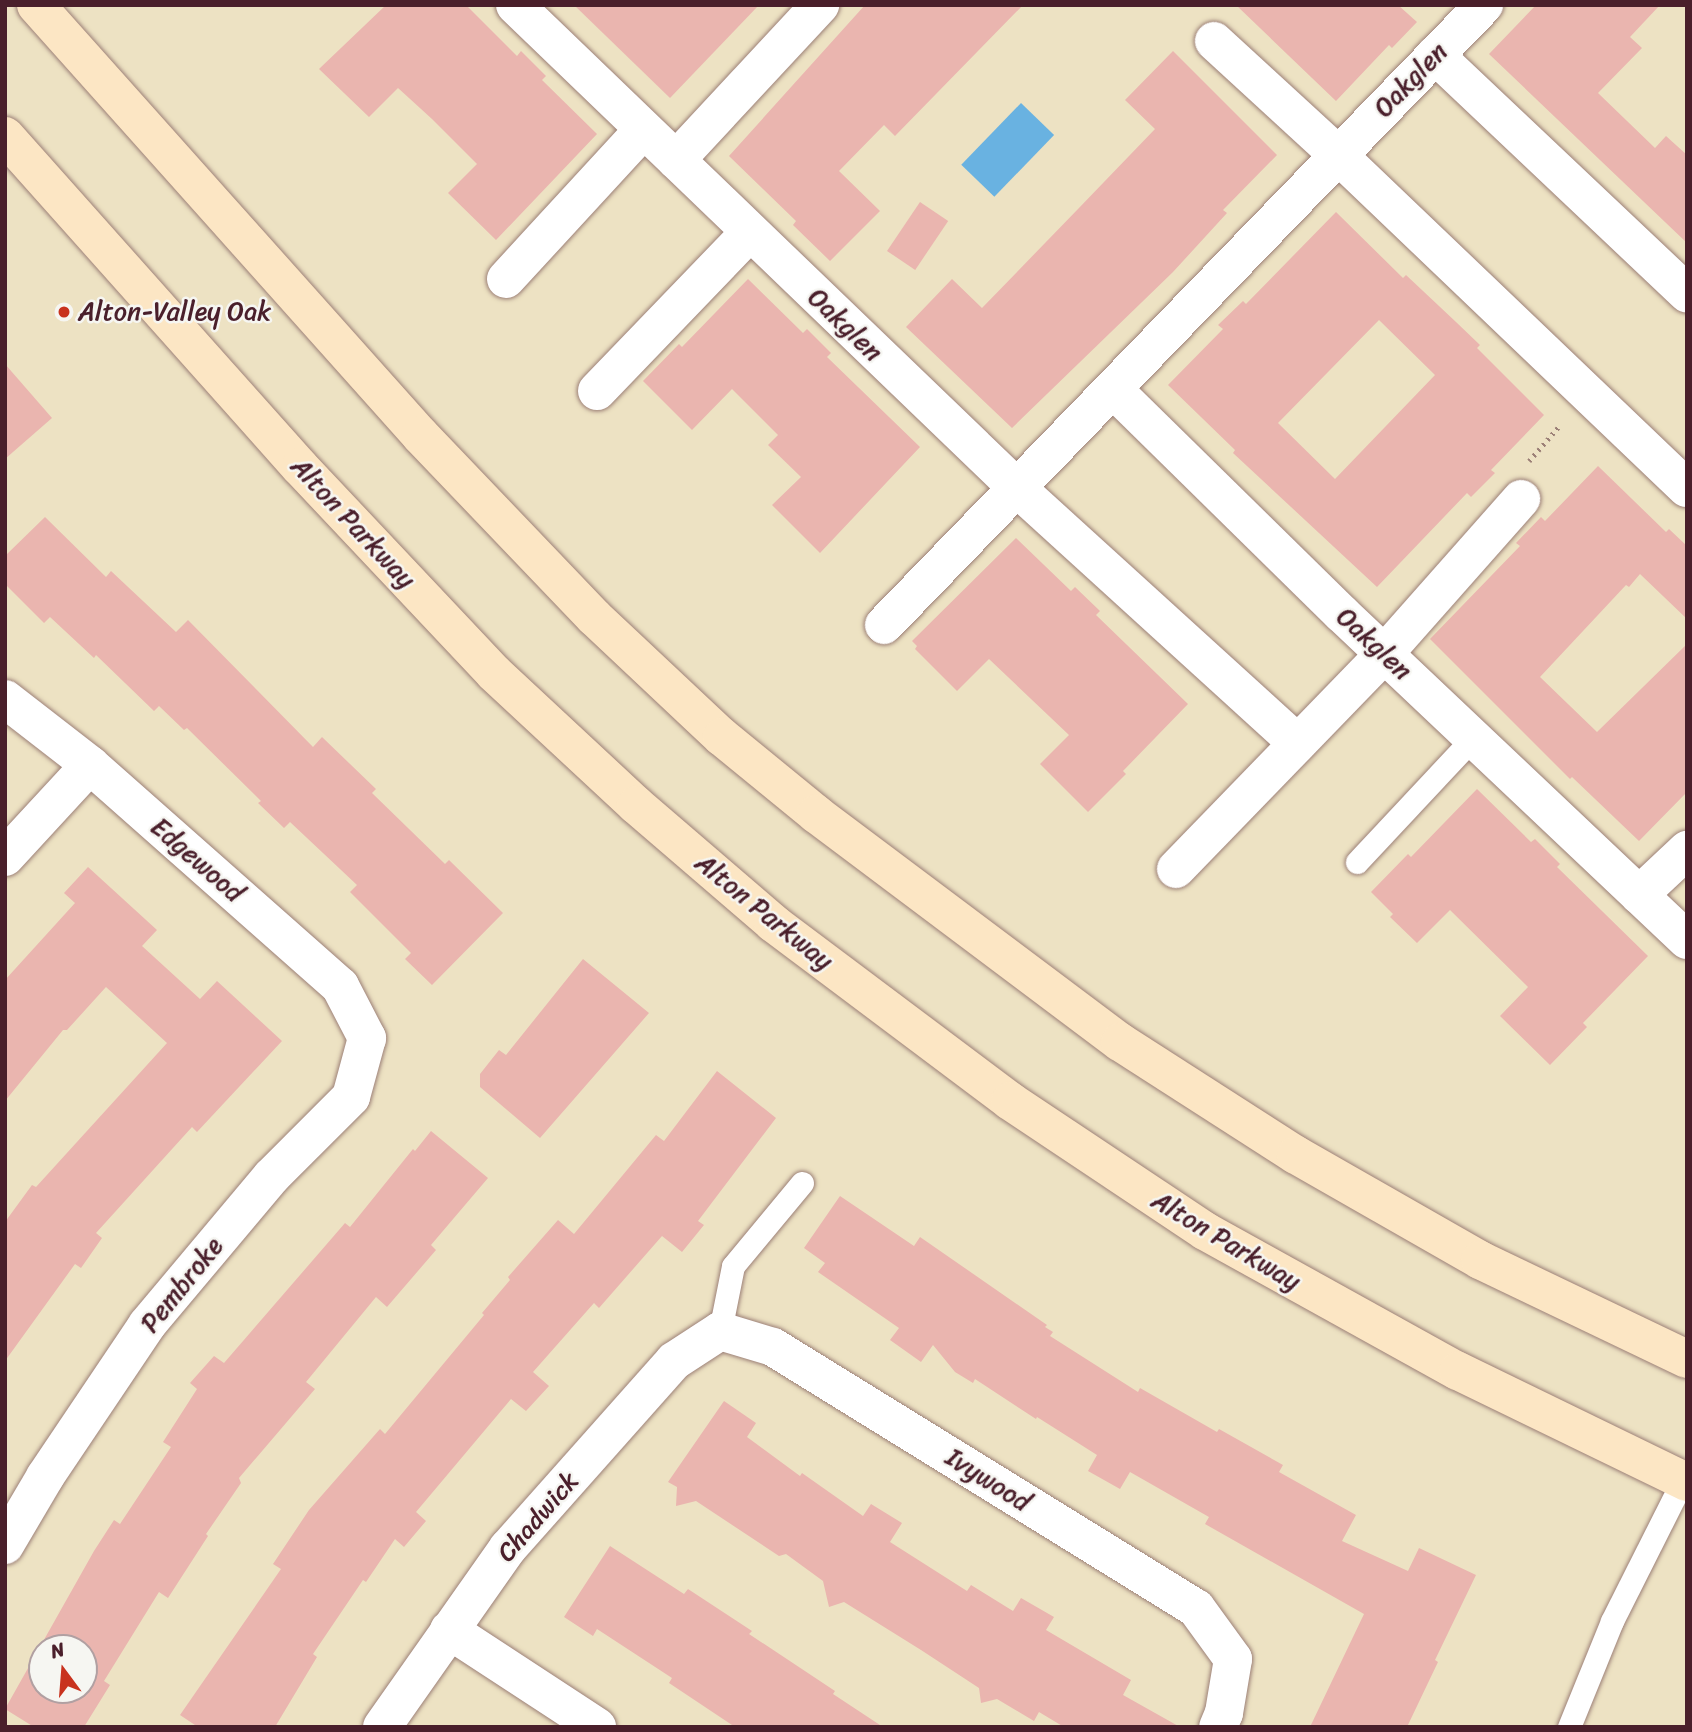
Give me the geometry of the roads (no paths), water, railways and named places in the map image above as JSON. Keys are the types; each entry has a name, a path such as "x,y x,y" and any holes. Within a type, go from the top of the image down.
{"main road":[{"path":"36,5 420,435 584,607 722,737 805,806 1120,1042 1262,1134 1480,1260 1687,1359"},
{"name":"Alton Parkway","path":"5,136 300,467 494,673 636,805 773,923 1010,1101 1205,1231 1458,1371 1685,1481"}],"street":[{"name":"Oakglen","path":"515,5 1017,488 1297,743"},
{"path":"676,160 820,5"},
{"name":"Oakglen","path":"884,625 1483,5"},
{"path":"1214,41 1338,155 1687,488"},
{"path":"1435,55 1687,293"},
{"path":"506,279 643,130"},
{"path":"597,391 749,233"},
{"name":"Oakglen","path":"1113,389 1384,654 1687,940"},
{"path":"1176,870 1384,654 1521,499"},
{"name":"Edgewood","path":"5,699 90,765 340,986 367,1038"},
{"path":"5,857 90,765"},
{"path":"1639,895 1687,850"},
{"name":"Pembroke","path":"5,1545 45,1477 147,1325 271,1177 351,1097 367,1038"},
{"name":"Chadwick","path":"382,1727 508,1548 674,1361 720,1331"},
{"name":"Ivywood","path":"720,1331 773,1347 1196,1608 1233,1659 1224,1713 1218,1727"},
{"path":"449,1630 597,1727"}],"lane":[{"path":"1357,862 1473,738"},
{"path":"720,1331 733,1266 802,1183"},
{"path":"1569,1727 1612,1621 1685,1481"}],"water":[{"path":"1021,103 1054,135 994,197 961,165"}],"place":[{"name":"Alton-Valley Oak","path":"64,312"}]}
